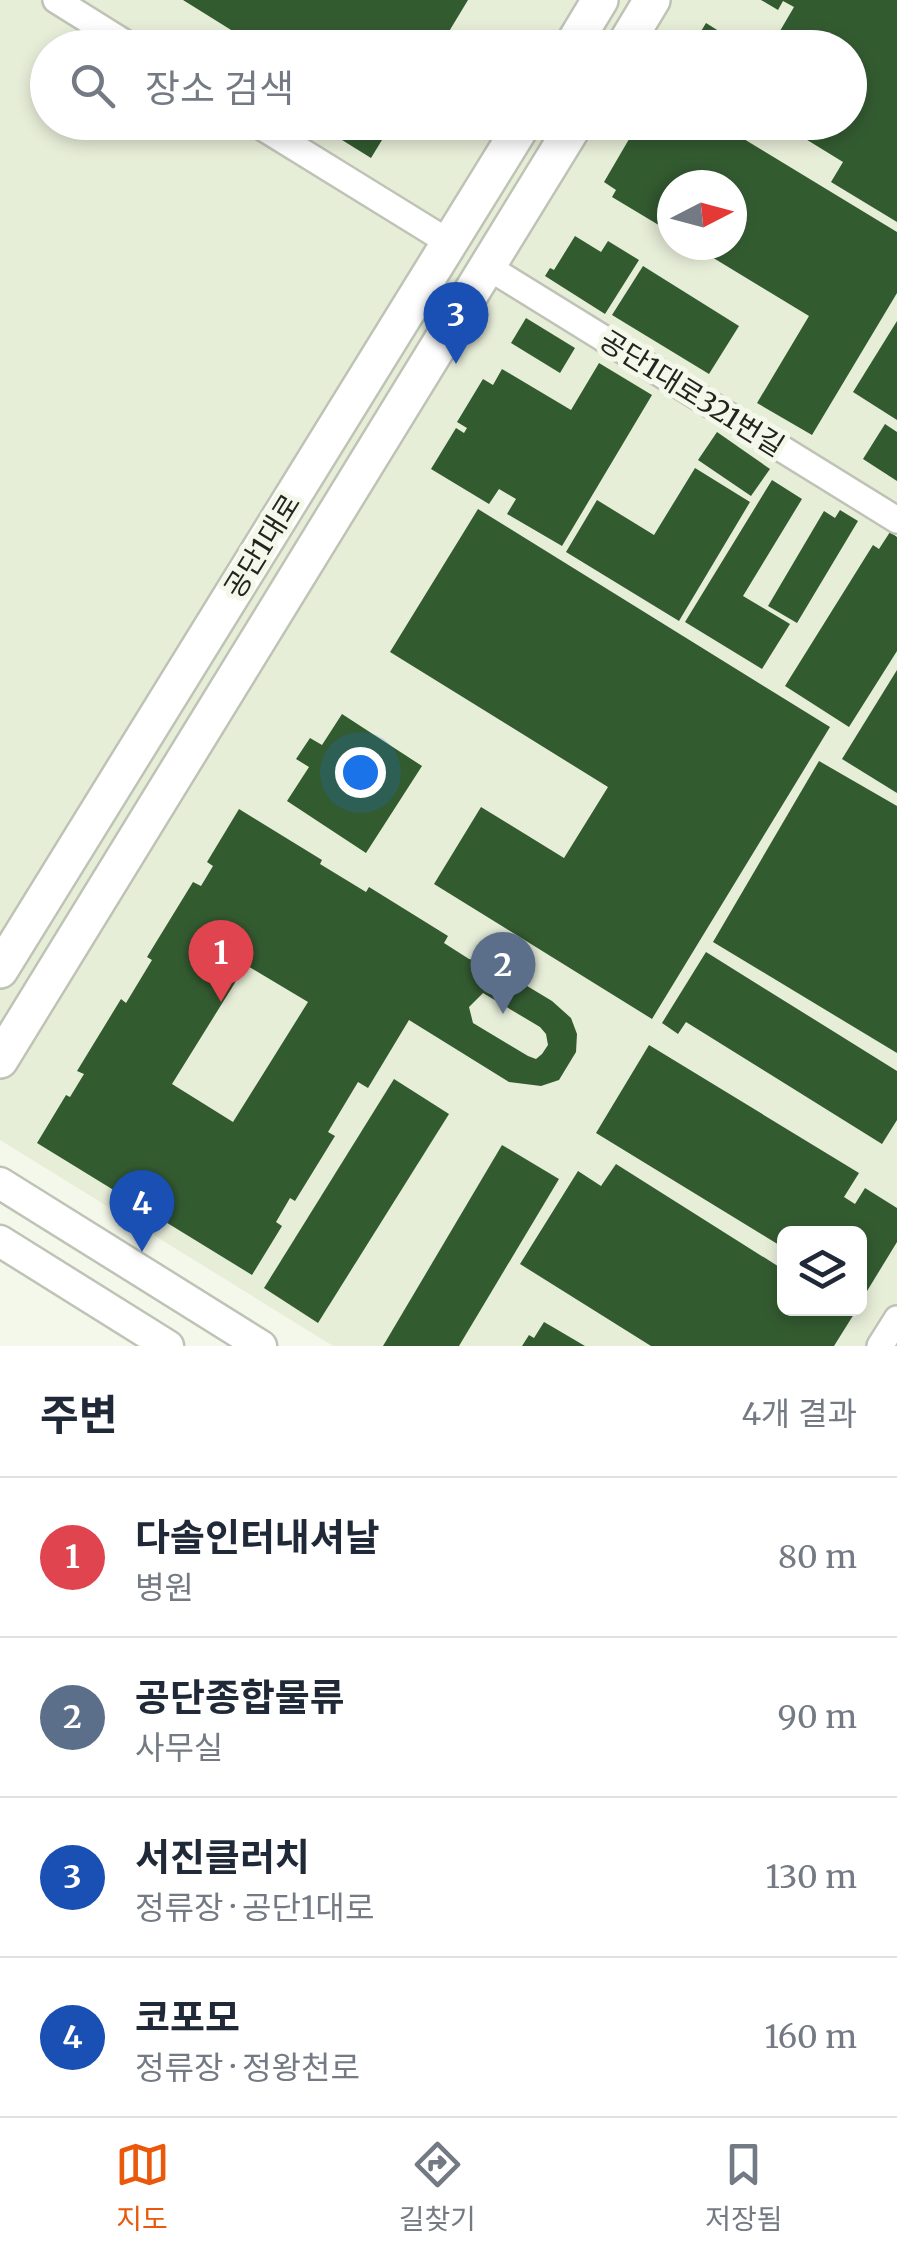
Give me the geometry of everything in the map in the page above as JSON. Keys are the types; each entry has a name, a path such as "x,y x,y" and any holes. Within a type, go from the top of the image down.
{"main road":[{"path":"582,30 600,0"},
{"path":"633,30 652,0"},
{"name":"공단1대로","path":"0,970 513,140"},
{"path":"0,1060 565,140"}],"street":[{"path":"56,0 104,30"},
{"path":"283,140 450,244"},
{"name":"공단1대로321번길","path":"488,267 897,520"},
{"path":"0,1182 261,1346"},
{"path":"0,1241 168,1346"},
{"path":"880,1346 897,1319"}],"shaded area":[{"path":"0,0 897,0 897,1346 333,1346 0,1140"}],"building":[{"path":"183,0 468,0 450,30 231,30"},
{"path":"761,0 897,0 897,222 831,182 843,162 807,140 867,140 867,30 781,30 794,7 783,1 778,10"},
{"path":"342,140 382,140 371,158"},
{"path":"628,140 746,140 897,232 897,293 812,435 757,403 809,316 717,260 747,260 747,170 657,170 657,224 612,197 616,190 604,182"},
{"path":"575,236 601,252 608,241 639,260 605,314 545,276 550,268 554,270"},
{"path":"643,266 739,326 709,374 612,315"},
{"path":"526,318 575,348 560,373 511,343"},
{"path":"897,321 897,420 853,392"},
{"path":"599,363 652,395 562,546 507,514 516,499 499,489 489,504 431,469 456,428 464,433 467,428 457,422 483,379 493,385 502,369 571,410"},
{"path":"885,424 897,432 897,481 863,459"},
{"path":"717,432 770,469 751,496 698,460"},
{"path":"695,468 750,502 679,621 566,552 597,500 654,535"},
{"path":"772,480 802,499 743,596 790,624 762,669 685,622"},
{"path":"478,509 830,727 652,1019 434,884 481,807 564,858 608,787 390,652"},
{"path":"840,510 858,521 797,623 768,606 824,511 835,518"},
{"path":"890,532 897,537 897,651 849,727 785,686 873,545 879,549"},
{"path":"897,670 897,793 842,759"},
{"path":"342,714 422,766 366,853 287,801 309,767 296,759 310,738 322,745"},
{"path":"819,761 897,806 897,1053 713,942"},
{"path":"239,809 366,892 369,887 448,936 444,943 469,959 489,963 552,1001 571,1018 577,1034 576,1052 559,1080 541,1086 509,1082 409,1020 368,1088 358,1082 328,1132 335,1136 295,1201 290,1198 276,1222 282,1226 252,1275 37,1143 66,1095 70,1097 84,1074 77,1071 121,999 126,1003 152,960 147,957 193,882 201,886 213,866 207,862","holes":["246,965 308,1002 233,1122 172,1084","483,993 540,1027 548,1045 542,1054 536,1059 528,1056 473,1023 469,1007"]},
{"path":"706,952 897,1071 897,1120 882,1144 686,1022 678,1034 662,1023"},
{"path":"649,1045 859,1173 844,1197 855,1204 865,1188 897,1208 897,1242 867,1291 867,1226 777,1226 777,1244 596,1133"},
{"path":"394,1079 449,1114 318,1323 264,1288"},
{"path":"502,1145 559,1179 459,1346 383,1346"},
{"path":"616,1164 777,1266 777,1316 853,1316 834,1346 651,1346 520,1264 578,1171 601,1186"},
{"path":"544,1322 585,1346 522,1346 529,1335 534,1338"}],"place":[{"name":"서진클러치","path":"456,364"},
{"name":"다솔인터내셔날","path":"221,1002"},
{"name":"공단종합물류","path":"503,1014"},
{"name":"코포모","path":"142,1252"}]}
